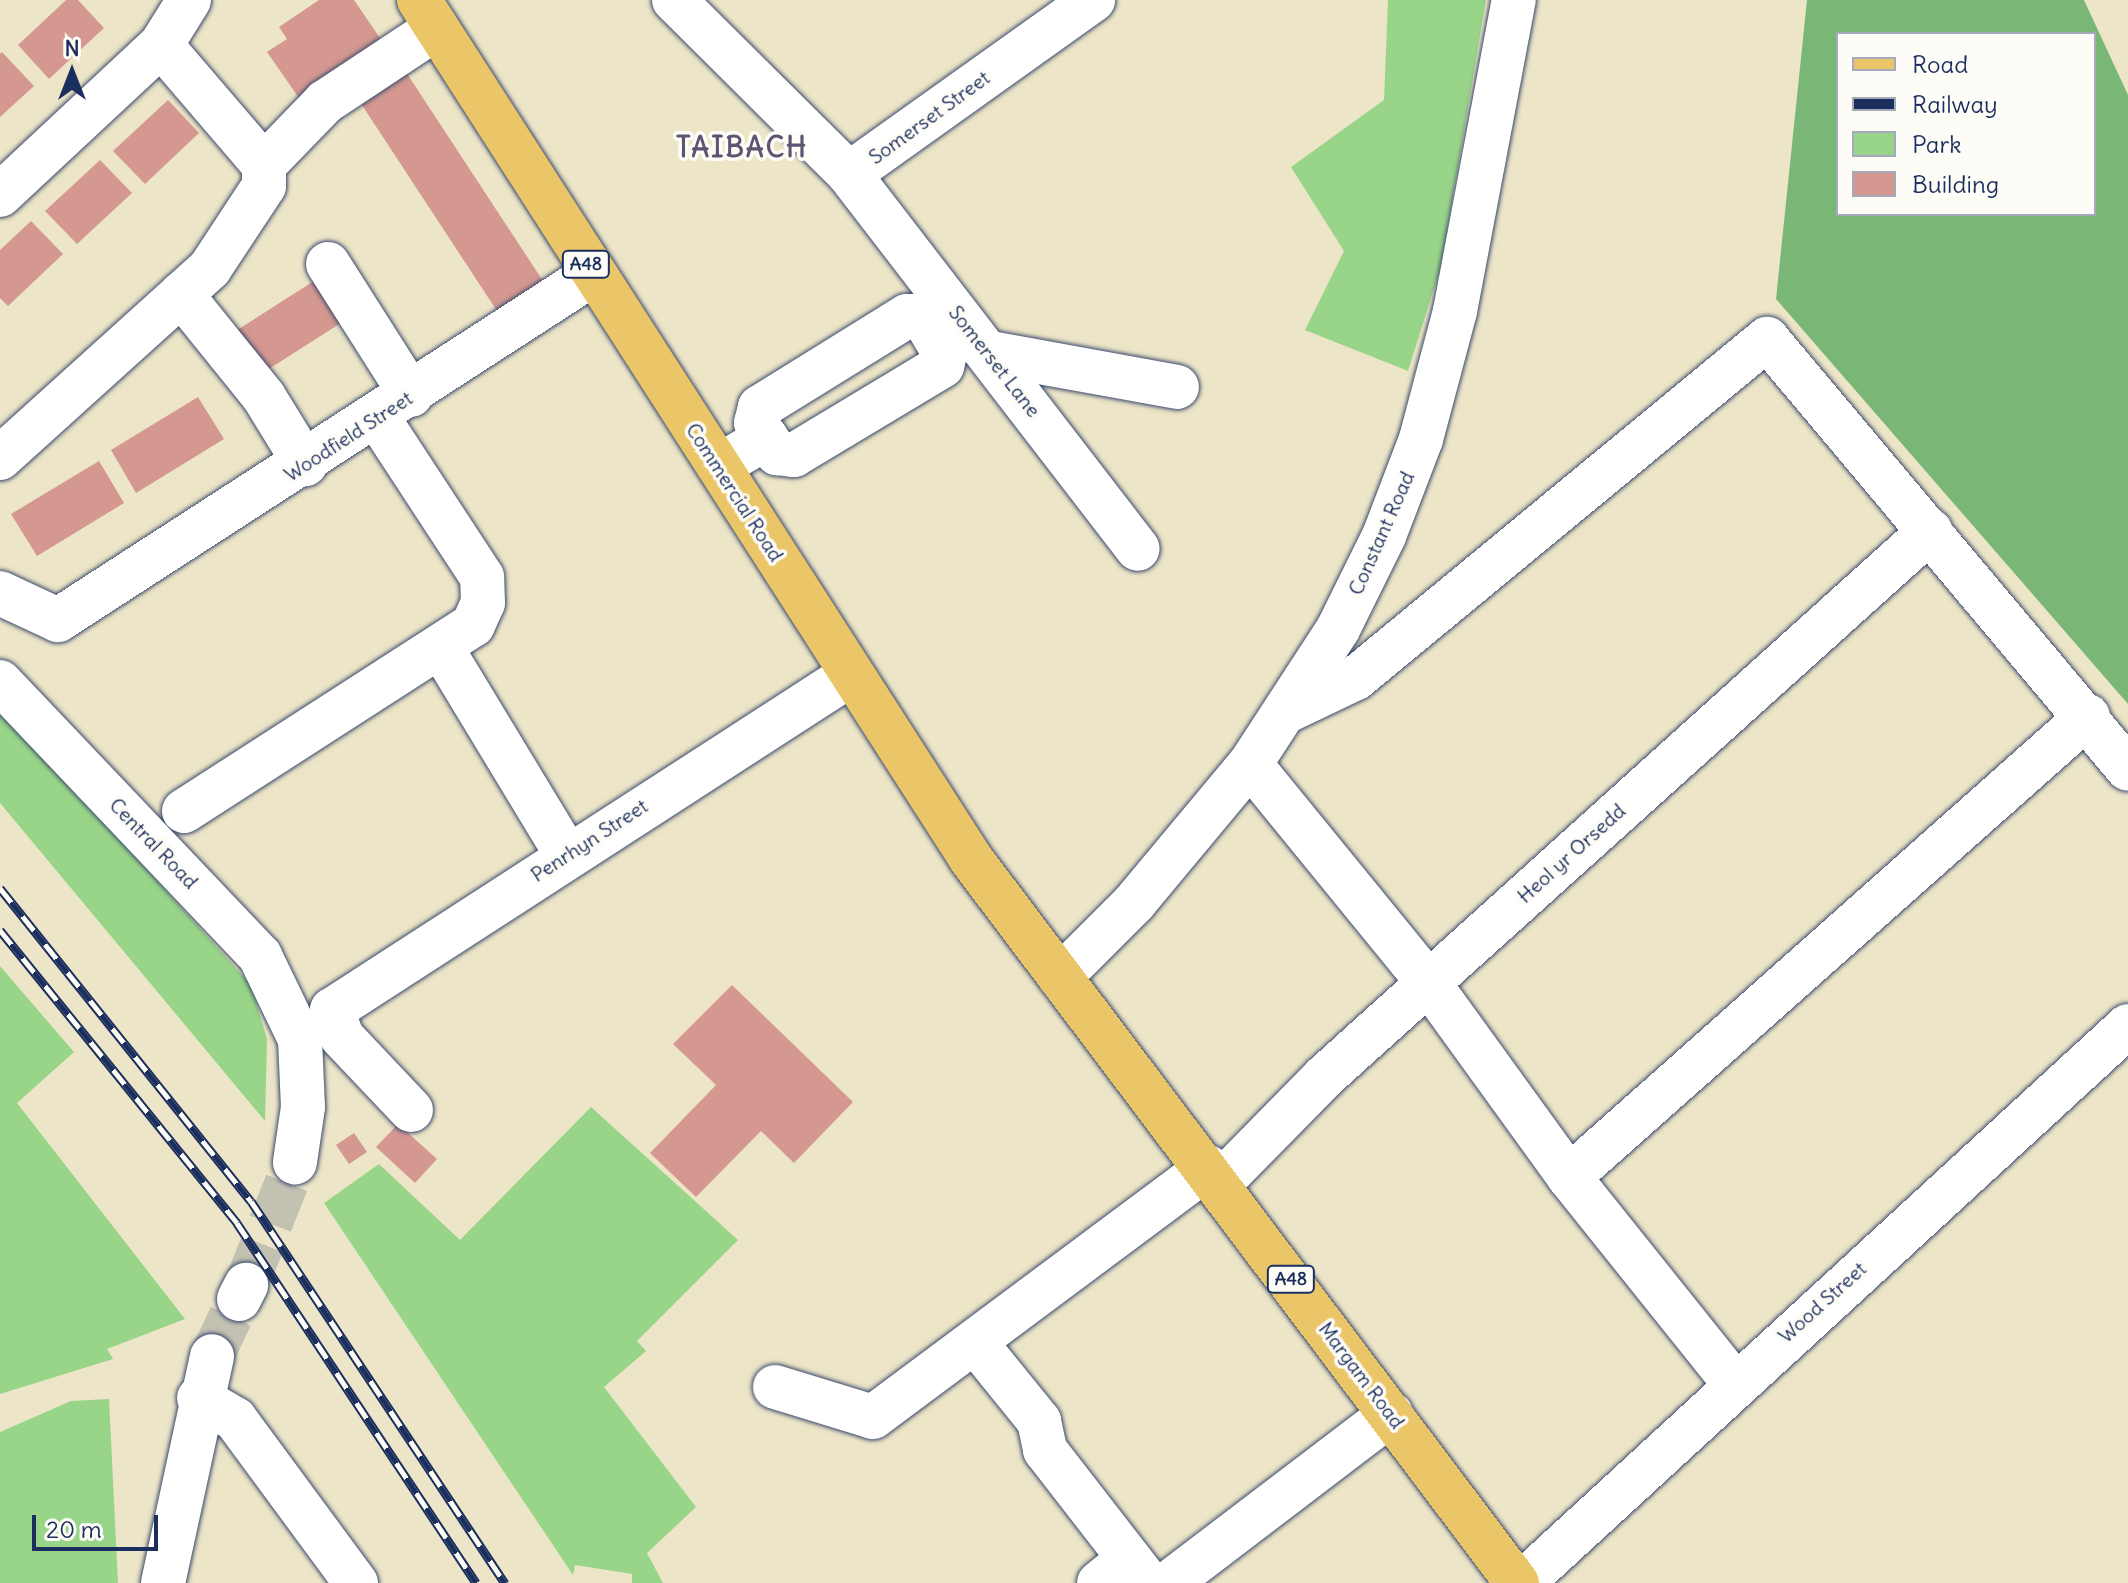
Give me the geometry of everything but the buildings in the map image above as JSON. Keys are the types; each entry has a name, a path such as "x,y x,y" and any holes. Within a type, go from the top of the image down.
{"main road":[{"name":"Commercial Road","path":"428,14 850,675 971,859 1060,977"},
{"name":"Margam Road","path":"1060,977 1214,1175 1520,1583"}],"street":[{"path":"0,195 161,45 189,0"},
{"name":"Somerset Street","path":"686,4 849,174 1093,0"},
{"name":"Constant Road","path":"1060,977 1134,903 1250,764 1344,616 1421,439 1478,214 1514,0"},
{"path":"264,165 325,102 428,14"},
{"path":"0,458 210,268 264,186 264,165 161,45"},
{"name":"Somerset Lane","path":"849,174 990,353 1138,549"},
{"path":"184,811 442,649 473,625 483,603 482,577 394,406 328,264"},
{"name":"Woodfield Street","path":"0,593 58,620 305,464 593,274"},
{"path":"181,294 264,397 305,464"},
{"path":"1285,712 1356,678 1767,339 2088,716 2128,769"},
{"path":"990,353 1177,387"},
{"path":"719,466 766,438"},
{"name":"Heol yr Orsedd","path":"775,1387 873,1417 1214,1175 1930,531"},
{"path":"442,649 566,854"},
{"name":"Penrhyn Street","path":"312,1013 850,675"},
{"name":"Central Road","path":"0,682 312,1013 342,1037 411,1110"},
{"path":"1569,1177 2088,716"},
{"path":"1250,764 1428,982 1569,1177 1733,1382"},
{"path":"295,1162 312,1013"},
{"name":"Wood Street","path":"1520,1583 1733,1382 2128,1026"},
{"path":"975,1342 1039,1421 1045,1450 1125,1575"},
{"path":"163,1583 199,1398 212,1356"},
{"path":"199,1398 235,1419 356,1583"},
{"path":"1169,1583 1391,1414"}],"green space":[{"path":"1388,0 1486,0 1441,266 1408,371 1305,330 1344,251 1291,167 1384,100"},
{"path":"1807,0 2084,0 2128,95 2128,704 1776,299"},
{"path":"0,707 251,985 267,1039 265,1121 0,803"},
{"path":"0,966 74,1052 17,1103 185,1319 107,1349 113,1359 0,1394"},
{"path":"591,1107 738,1240 637,1341 646,1351 604,1387 696,1507 647,1553 663,1583 632,1583 632,1574 575,1565 573,1575 324,1203 379,1164 460,1240"},
{"path":"109,1399 118,1583 0,1583 0,1432 71,1401"}],"tunnel":[{"path":"246,1285 295,1162"},
{"path":"212,1356 239,1299"}],"railway":[{"path":"0,888 251,1201 505,1583"},
{"path":"0,930 237,1223 476,1583"}],"district":[{"name":"TAIBACH","path":"742,147"}]}
